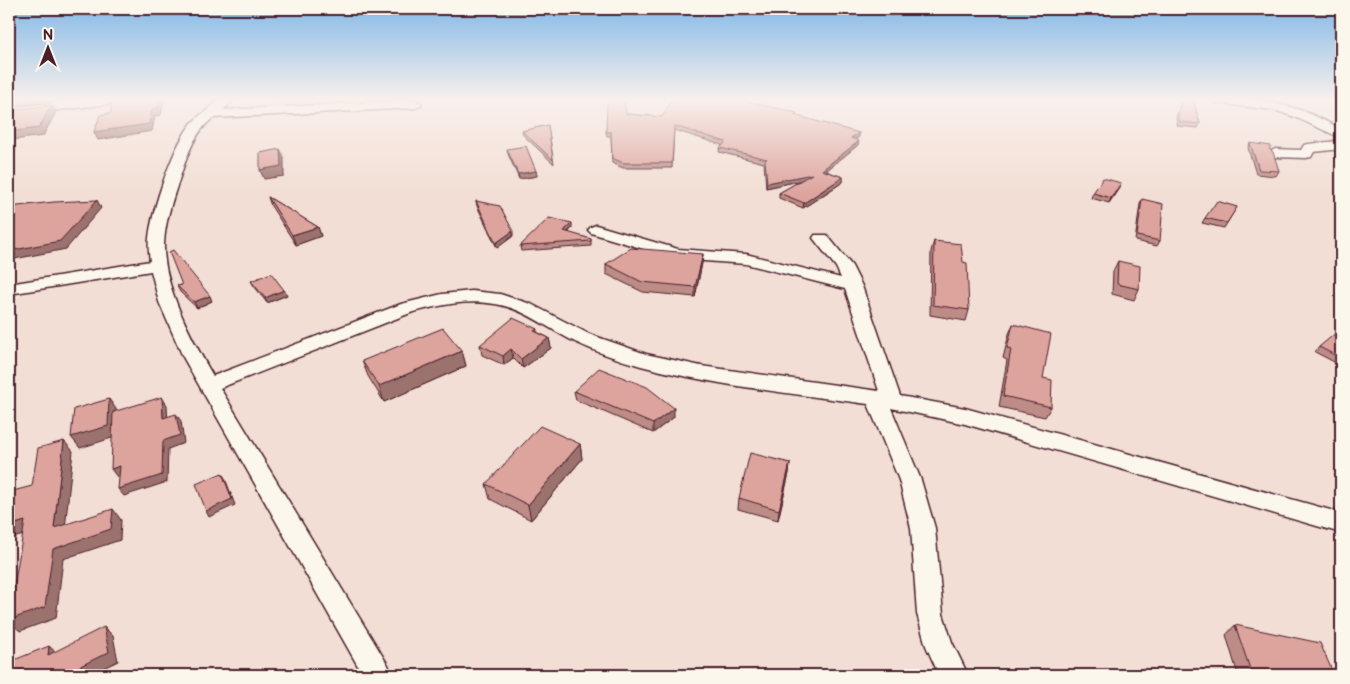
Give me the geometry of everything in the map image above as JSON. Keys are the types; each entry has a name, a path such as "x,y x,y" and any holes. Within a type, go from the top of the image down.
{"street":[{"path":"193,131 176,170 158,223 155,244 158,265 175,322 209,385 378,675"},
{"path":"1275,153 1306,154 1309,148 1339,146 1341,144"},
{"path":"596,230 677,254 746,259 854,286"},
{"path":"821,238 844,266 854,286 884,399 923,528 930,614 940,646 954,675"},
{"path":"9,288 158,265"},
{"path":"209,385 407,308 442,299 472,296 500,299 525,308 582,338 642,360 700,374 884,399 965,416 1341,523"}],"building":[{"path":"522,131 549,131 553,160"},
{"path":"674,131 672,163 623,163 612,158 611,132 606,132"},
{"path":"690,131 851,131 859,133 851,138 859,141 822,170 843,177 804,203 779,193 812,174 767,183 765,160 767,159 720,148 726,142"},
{"path":"1250,143 1271,146 1269,149 1273,152 1279,171 1259,170"},
{"path":"526,146 536,171 518,174 507,149"},
{"path":"280,149 281,166 260,170 260,153"},
{"path":"1103,178 1121,183 1111,198 1093,193"},
{"path":"268,197 318,227 292,235"},
{"path":"1142,199 1163,204 1160,241 1137,236"},
{"path":"97,200 60,241 9,251 9,207"},
{"path":"476,201 500,206 513,231 496,243"},
{"path":"1217,201 1237,207 1227,223 1205,218"},
{"path":"549,218 572,223 564,231 591,239 591,241 520,246"},
{"path":"934,241 961,244 963,262 967,263 969,310 933,305"},
{"path":"631,248 703,254 695,287 642,282 606,264"},
{"path":"173,250 210,296 194,302 177,286 182,285 169,252"},
{"path":"1118,261 1140,266 1139,289 1117,284"},
{"path":"271,273 284,290 265,298 251,281"},
{"path":"513,318 537,329 534,331 549,338 521,359 511,349 503,356 480,345"},
{"path":"1013,324 1051,334 1043,378 1052,380 1051,407 1003,396 1011,349 1007,348"},
{"path":"443,328 462,351 379,386 362,361"},
{"path":"1337,332 1341,334 1341,358 1319,347"},
{"path":"599,368 647,387 674,408 653,424 574,391"},
{"path":"162,397 163,418 176,414 180,435 163,441 162,475 118,489 120,466 111,469 113,412"},
{"path":"109,399 108,426 71,437 74,409"},
{"path":"540,426 580,444 528,505 486,484"},
{"path":"64,441 54,528 113,509 111,529 53,549 45,607 9,620 25,521 9,526 9,492 32,486 38,448"},
{"path":"750,453 790,463 779,510 739,498"},
{"path":"222,473 232,499 206,511 196,484"},
{"path":"1235,625 1320,643 1334,675 1252,675"},
{"path":"104,627 109,652 62,675 9,675 9,662 49,646 48,655"}]}
